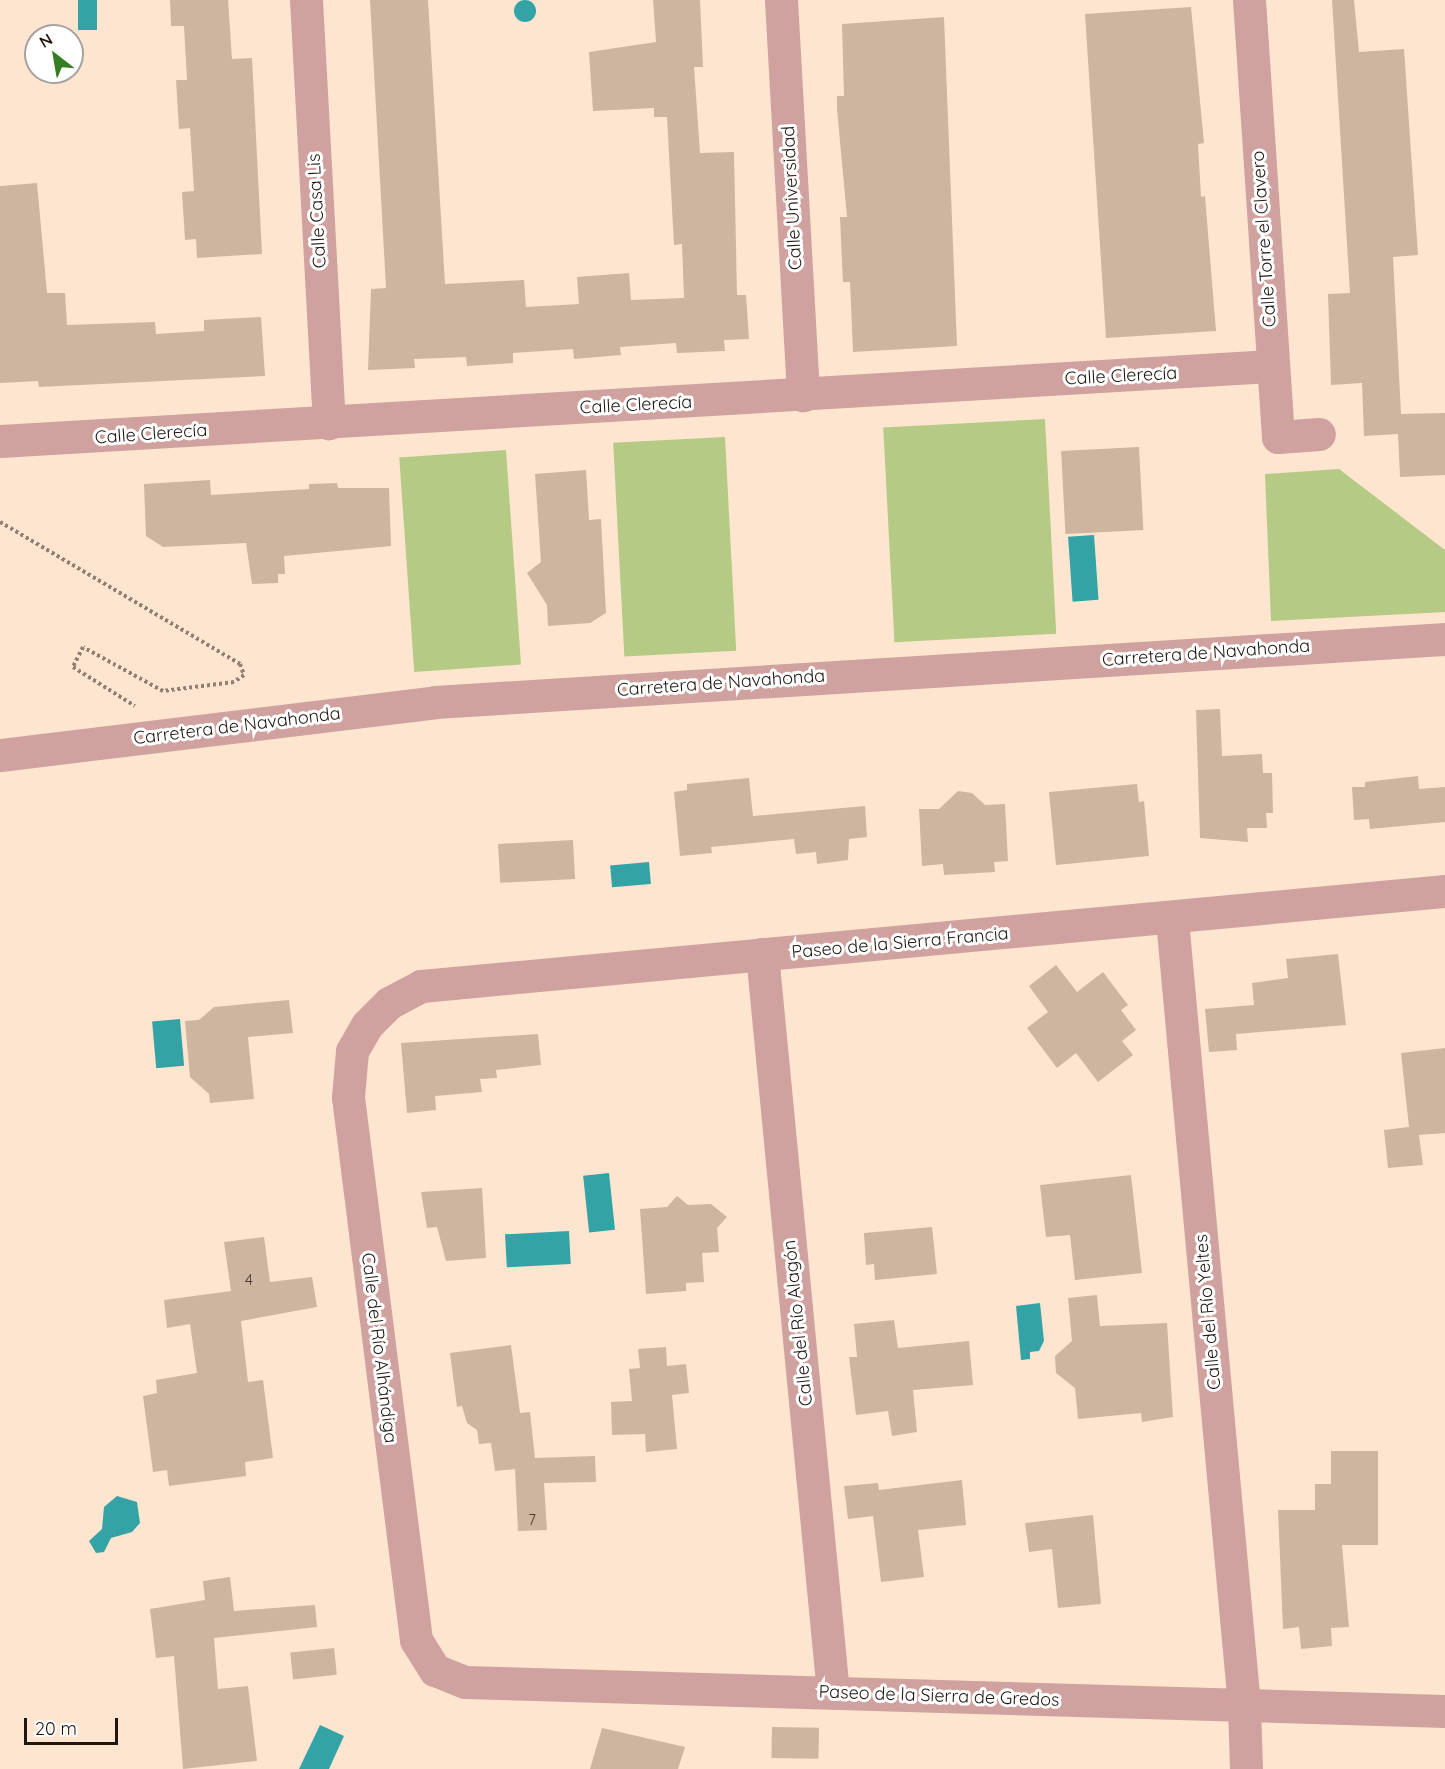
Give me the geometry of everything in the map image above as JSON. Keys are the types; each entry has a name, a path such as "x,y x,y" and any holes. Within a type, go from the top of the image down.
{"street":[{"name":"Calle Casa Lis","path":"306,0 329,423"},
{"name":"Calle Universidad","path":"781,0 803,395"},
{"name":"Calle Torre el Clavero","path":"1249,0 1271,366 1278,437 1320,434"},
{"name":"Calle Clerecía","path":"0,441 1271,366"},
{"name":"Carretera de Navahonda","path":"0,755 435,702 1445,639"},
{"name":"Paseo de la Sierra Francia","path":"367,1025 389,1003 421,986 762,954 1172,920 1445,891"},
{"name":"Calle del Río Yeltes","path":"1172,920 1244,1705 1246,1769"},
{"name":"Calle del Río Alagón","path":"762,954 833,1693"},
{"name":"Calle del Río Alhándiga","path":"367,1025 352,1051 348,1097 416,1640 435,1670"},
{"name":"Paseo de la Sierra de Gredos","path":"435,1670 465,1682 1445,1711"}],"path":[{"path":"0,522 240,664 244,675 234,682 163,691 83,647 73,667 133,701 136,711"}],"green space":[{"path":"1045,419 1056,634 894,642 883,427"},
{"path":"725,437 736,651 624,657 613,443"},
{"path":"506,450 521,664 414,672 399,457"},
{"path":"1339,469 1445,550 1445,612 1271,621 1265,474"}],"water":[{"path":"78,0 97,0 97,30 84,30 84,24 78,24"},
{"path":"521,0 529,0 536,7 536,15 529,22 521,22 514,15 514,7"},
{"path":"1094,535 1099,600 1073,602 1068,537"},
{"path":"649,862 651,884 612,887 610,865"},
{"path":"180,1019 184,1066 156,1068 152,1021"},
{"path":"609,1173 615,1230 589,1232 583,1176"},
{"path":"569,1231 571,1264 507,1267 505,1234"},
{"path":"1040,1303 1044,1341 1039,1351 1030,1352 1030,1359 1021,1360 1016,1306"},
{"path":"117,1496 137,1502 140,1523 132,1532 111,1538 104,1552 96,1553 89,1541 102,1529 104,1507"},
{"path":"320,1725 344,1736 329,1769 299,1769"}],"building":[{"path":"170,0 228,0 232,59 252,58 262,254 197,258 196,239 185,240 182,192 194,191 190,128 179,129 176,80 187,80 184,26 171,26"},
{"path":"370,0 428,0 445,284 524,280 526,307 579,304 577,277 629,273 631,300 684,298 682,244 674,245 667,117 654,117 654,108 593,111 589,52 656,42 653,0 700,0 703,67 694,67 700,153 734,152 737,295 746,295 749,339 724,340 725,351 677,353 676,343 620,347 621,355 574,359 573,349 513,353 513,363 467,366 466,357 414,359 415,368 368,370 371,289 386,288"},
{"path":"1332,0 1354,0 1359,52 1404,49 1418,255 1393,257 1401,414 1445,413 1445,475 1400,477 1398,434 1364,436 1362,383 1331,385 1328,294 1350,293"},
{"path":"1191,7 1204,143 1198,144 1201,197 1205,196 1216,331 1106,338 1085,14"},
{"path":"944,17 957,346 853,352 850,282 843,282 840,217 847,217 837,109 837,96 844,96 842,24"},
{"path":"37,183 47,293 65,293 67,325 155,322 156,334 204,331 204,320 261,317 265,376 39,387 38,381 0,383 0,186"},
{"path":"1139,447 1143,530 1065,534 1061,451"},
{"path":"586,470 589,520 601,519 606,613 590,623 548,626 547,605 527,573 541,562 535,474"},
{"path":"210,480 211,495 309,489 309,484 337,483 338,488 389,488 391,546 284,556 285,574 278,574 278,583 252,584 246,543 163,547 146,536 144,484"},
{"path":"1220,709 1222,756 1262,754 1263,773 1272,773 1273,813 1266,813 1267,828 1247,828 1248,842 1200,838 1196,710"},
{"path":"1418,776 1419,789 1445,787 1445,822 1370,829 1369,819 1354,820 1352,787 1365,787 1365,782"},
{"path":"749,778 753,816 865,806 867,837 849,839 848,860 817,864 816,852 796,854 794,839 711,847 712,853 680,856 674,792 687,790 687,784"},
{"path":"1137,784 1139,802 1144,801 1149,856 1056,865 1049,792"},
{"path":"958,791 972,793 985,805 1005,804 1008,861 994,862 995,872 944,875 943,864 922,866 919,809 939,809"},
{"path":"573,840 575,879 500,883 498,844"},
{"path":"1338,954 1346,1025 1236,1034 1237,1050 1209,1052 1205,1009 1254,1005 1252,983 1288,978 1286,959"},
{"path":"1056,965 1077,992 1103,972 1128,1005 1121,1010 1136,1030 1122,1041 1133,1055 1098,1082 1076,1053 1057,1068 1027,1028 1048,1012 1029,986"},
{"path":"289,1000 293,1033 248,1037 254,1099 210,1103 209,1094 190,1077 185,1021 199,1020 214,1007"},
{"path":"538,1034 541,1065 496,1070 497,1078 480,1079 482,1092 435,1096 436,1110 407,1113 401,1043"},
{"path":"1445,1048 1445,1133 1419,1135 1423,1165 1388,1168 1384,1130 1409,1127 1401,1053"},
{"path":"1131,1175 1142,1273 1075,1280 1070,1235 1046,1237 1040,1185"},
{"path":"482,1188 486,1258 446,1261 437,1227 427,1228 421,1192"},
{"path":"677,1196 688,1205 711,1204 727,1217 717,1228 719,1252 702,1253 704,1282 686,1283 686,1291 646,1294 640,1209 667,1207"},
{"path":"932,1227 937,1274 875,1280 874,1264 866,1265 864,1233"},
{"path":"264,1237 270,1282 312,1277 317,1307 241,1321 248,1382 263,1380 273,1458 245,1462 246,1476 169,1486 167,1470 153,1472 143,1396 157,1393 156,1380 197,1373 190,1324 167,1328 164,1300 231,1291 224,1242"},
{"path":"1097,1295 1100,1326 1167,1323 1173,1417 1142,1422 1141,1413 1078,1419 1075,1388 1056,1373 1055,1356 1072,1341 1068,1298"},
{"path":"894,1320 898,1348 969,1341 973,1385 913,1390 917,1432 892,1436 888,1411 856,1415 849,1357 857,1357 854,1324"},
{"path":"511,1345 520,1413 530,1412 535,1458 595,1456 596,1482 544,1483 547,1530 518,1531 515,1469 495,1471 491,1443 479,1444 477,1430 467,1423 462,1406 457,1407 450,1353"},
{"path":"666,1347 667,1366 686,1364 689,1393 672,1395 677,1449 646,1452 645,1434 612,1435 611,1402 632,1401 629,1369 640,1368 638,1349"},
{"path":"1331,1451 1378,1451 1378,1545 1342,1545 1349,1627 1331,1628 1332,1646 1301,1649 1299,1627 1283,1629 1278,1510 1315,1510 1315,1484 1331,1484"},
{"path":"962,1480 966,1525 918,1530 924,1577 881,1582 873,1516 848,1519 844,1486 878,1483 879,1490"},
{"path":"1093,1515 1101,1604 1058,1608 1052,1549 1029,1552 1025,1523"},
{"path":"230,1577 234,1611 315,1605 317,1627 214,1638 218,1689 248,1686 257,1761 183,1769 174,1656 156,1658 150,1609 205,1600 203,1581"},
{"path":"334,1648 337,1675 293,1679 290,1653"},
{"path":"772,1727 819,1728 818,1759 771,1758"},
{"path":"602,1728 685,1747 678,1769 590,1769"}]}
